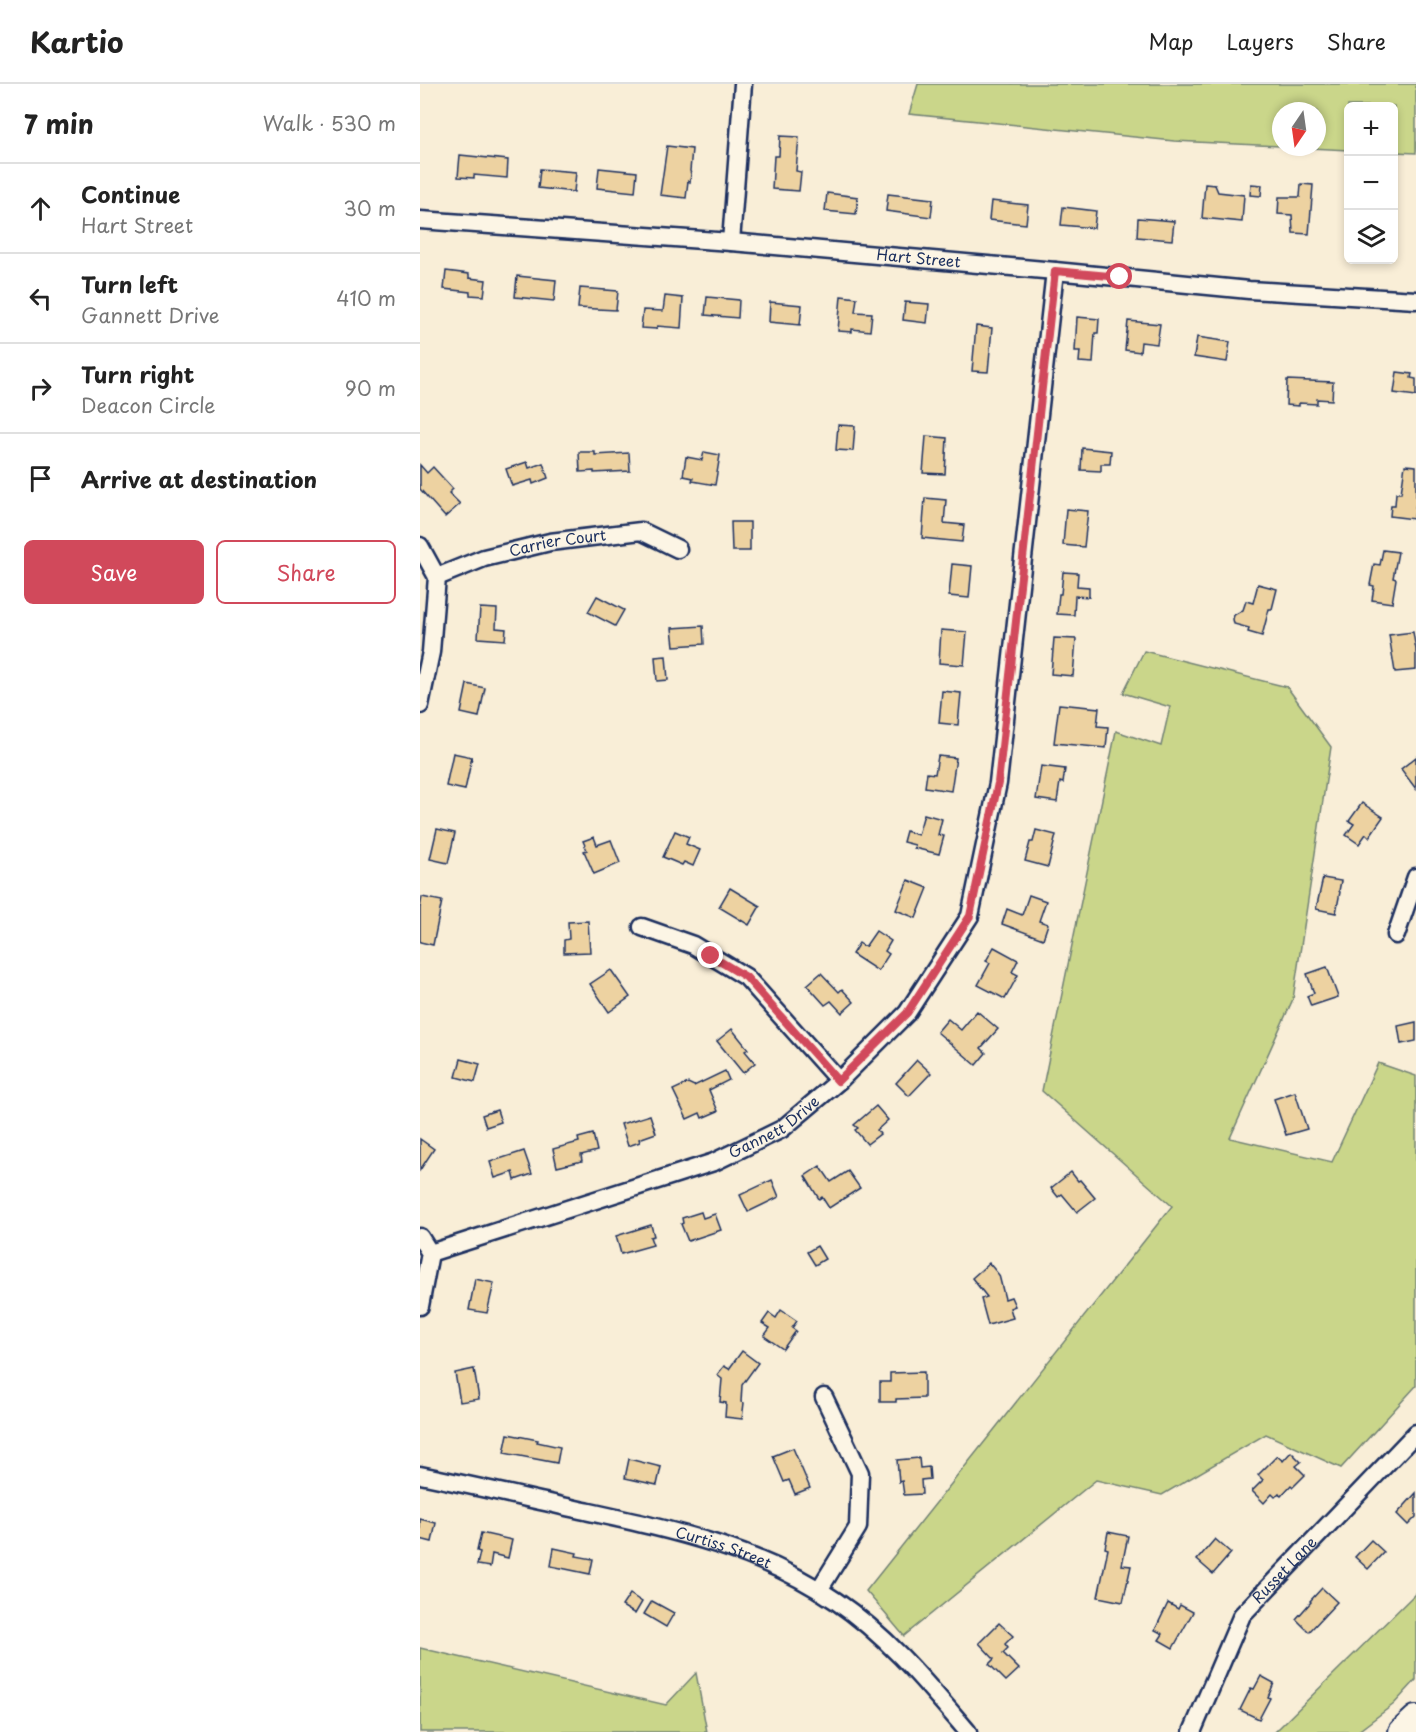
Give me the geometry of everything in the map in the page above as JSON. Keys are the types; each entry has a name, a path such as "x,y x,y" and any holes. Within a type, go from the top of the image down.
{"highway":[{"path":"1402,1732 1416,1719"}],"street":[{"path":"731,242 743,84"},
{"name":"Hart Street","path":"420,220 731,242 1249,290 1416,300"},
{"name":"Gannett Drive","path":"430,1253 714,1162 782,1129 838,1081 907,1013 970,916 998,783 1055,271"},
{"name":"Carrier Court","path":"436,577 484,558 550,542 641,531 678,549"},
{"path":"420,546 436,577 431,652 420,705"},
{"path":"1396,934 1416,878"},
{"path":"642,927 693,945 746,977 838,1081"},
{"path":"420,1237 430,1253 420,1306"},
{"path":"819,1590 858,1527 860,1473 824,1397"},
{"name":"Russet Lane","path":"1192,1732 1242,1615 1416,1433"},
{"name":"Curtiss Street","path":"420,1475 625,1520 711,1542 775,1566 819,1590 886,1640 968,1732"}],"green space":[{"path":"918,84 1416,84 1416,153 1398,152 1398,102 1344,102 1344,150 1326,149 1326,102 1272,102 1272,146 1174,141 909,114"},
{"path":"1144,651 1287,687 1331,747 1293,999 1230,1138 1332,1162 1378,1063 1416,1076 1416,1386 1341,1468 1266,1434 1162,1495 1096,1480 904,1636 866,1591 1172,1206 1042,1091 1116,731 1161,746 1170,707 1123,693"},
{"path":"1416,1593 1416,1680 1394,1704 1357,1732 1275,1732"},
{"path":"420,1648 666,1705 696,1673 707,1732 420,1732"}],"building":[{"path":"780,136 799,137 796,171 801,172 799,191 772,189 774,156 779,156"},
{"path":"667,146 692,149 691,174 686,198 660,195"},
{"path":"460,155 508,160 507,178 474,175 474,178 458,177"},
{"path":"599,168 637,172 635,192 597,188"},
{"path":"540,169 576,172 574,192 538,188"},
{"path":"1205,184 1215,185 1218,192 1244,195 1242,222 1202,218"},
{"path":"1251,184 1262,185 1261,196 1250,195"},
{"path":"1301,184 1313,185 1309,234 1293,233 1292,215 1278,214 1279,197 1300,197"},
{"path":"827,193 858,197 856,214 825,211"},
{"path":"888,194 933,199 931,217 886,211"},
{"path":"991,201 1028,205 1026,224 989,220"},
{"path":"1063,207 1096,211 1094,228 1061,225"},
{"path":"1138,218 1174,221 1172,240 1137,237"},
{"path":"446,271 469,274 469,278 486,280 484,296 444,289"},
{"path":"517,276 556,280 554,301 515,297"},
{"path":"580,288 618,291 616,310 578,308"},
{"path":"665,296 683,298 681,328 657,326 657,329 641,328 643,310 663,311"},
{"path":"841,296 857,298 855,312 872,313 870,331 852,329 852,332 838,331"},
{"path":"707,297 739,300 738,318 705,315"},
{"path":"770,302 802,305 800,325 769,322"},
{"path":"905,302 929,304 927,323 903,320"},
{"path":"1077,317 1099,319 1098,333 1095,333 1093,363 1079,362 1080,351 1075,351"},
{"path":"1128,321 1160,324 1157,344 1141,342 1140,352 1125,350"},
{"path":"976,326 992,328 988,372 972,371"},
{"path":"1197,337 1230,342 1227,362 1194,357"},
{"path":"1397,372 1412,374 1411,378 1416,379 1416,396 1394,393"},
{"path":"1287,380 1333,382 1332,400 1317,399 1317,404 1286,405"},
{"path":"838,425 855,426 853,451 836,450"},
{"path":"926,436 947,438 945,474 923,473"},
{"path":"1082,448 1111,451 1110,464 1101,464 1101,471 1081,470"},
{"path":"579,452 595,452 595,455 629,453 630,471 580,472"},
{"path":"704,452 720,455 715,485 692,481 693,478 683,476 686,457 702,460"},
{"path":"527,462 529,468 543,463 548,478 533,484 532,480 512,486 506,469"},
{"path":"420,465 427,473 433,467 453,489 449,493 460,504 445,517 420,489"},
{"path":"1405,465 1416,466 1414,519 1390,516 1391,505 1395,505 1396,493 1401,493"},
{"path":"925,498 946,500 944,523 964,525 962,542 922,538"},
{"path":"1066,509 1088,511 1084,547 1063,545"},
{"path":"731,522 750,522 750,551 732,551"},
{"path":"1383,550 1398,552 1393,578 1396,579 1392,603 1372,600 1374,586 1370,585 1374,564 1380,565"},
{"path":"952,564 972,566 969,598 949,596"},
{"path":"1063,572 1078,573 1077,586 1089,587 1089,597 1075,596 1074,615 1057,614"},
{"path":"1258,584 1277,589 1262,636 1248,632 1249,628 1234,624 1233,619 1234,615 1243,610 1246,601 1253,603"},
{"path":"597,596 624,610 615,626 588,612"},
{"path":"480,608 497,609 496,628 506,629 505,640 478,638"},
{"path":"703,626 704,644 674,646 672,628"},
{"path":"941,630 967,632 964,665 939,663"},
{"path":"1413,632 1416,670 1395,672 1389,635"},
{"path":"1054,638 1076,639 1073,676 1051,674"},
{"path":"666,656 668,680 657,681 655,657"},
{"path":"467,684 485,688 479,717 461,713"},
{"path":"942,691 961,693 958,725 939,723"},
{"path":"1059,704 1099,708 1097,726 1108,727 1106,748 1054,743"},
{"path":"453,753 472,757 465,790 446,786"},
{"path":"938,756 956,758 951,791 925,787 927,773 935,774"},
{"path":"1416,757 1416,789 1401,769"},
{"path":"1041,766 1065,769 1057,802 1036,799"},
{"path":"1362,803 1383,817 1369,837 1366,834 1359,844 1346,835 1354,824 1349,821"},
{"path":"924,814 942,819 938,835 944,836 939,854 914,848 915,845 903,842 906,831 918,835"},
{"path":"437,829 455,833 448,863 430,859"},
{"path":"1036,830 1056,835 1048,867 1025,861"},
{"path":"675,831 689,837 686,844 700,850 693,866 684,862 682,865 663,857"},
{"path":"594,837 597,845 611,840 620,863 594,874 584,851 587,850 583,841"},
{"path":"1323,878 1341,881 1336,913 1316,909"},
{"path":"908,880 928,888 916,918 896,910"},
{"path":"730,888 760,906 749,925 719,907"},
{"path":"1029,895 1046,901 1039,921 1048,924 1043,939 1002,924 1007,909 1022,915"},
{"path":"422,897 442,901 433,945 420,942"},
{"path":"588,921 590,952 564,953 564,940 569,939 568,922"},
{"path":"876,931 891,941 885,951 889,954 878,971 852,954 859,943 865,947"},
{"path":"994,947 1018,960 1012,972 1018,975 1005,999 978,985 990,963 986,961"},
{"path":"1327,967 1338,997 1311,1006 1307,996 1314,993 1307,974"},
{"path":"611,970 630,997 609,1012 590,984"},
{"path":"821,973 839,992 842,989 854,1002 842,1013 831,1001 825,1005 807,985"},
{"path":"977,1011 998,1029 981,1048 986,1053 976,1065 937,1032 948,1019 961,1030"},
{"path":"1416,1022 1416,1041 1401,1044 1398,1026"},
{"path":"732,1029 748,1049 745,1051 755,1063 743,1073 717,1041"},
{"path":"461,1059 480,1064 475,1082 456,1077"},
{"path":"917,1060 931,1073 909,1096 896,1083"},
{"path":"725,1071 729,1080 709,1090 718,1111 702,1118 700,1113 687,1119 673,1090 688,1083 694,1086"},
{"path":"1295,1092 1307,1129 1286,1135 1274,1099"},
{"path":"876,1106 888,1120 877,1130 880,1134 867,1144 855,1130 858,1128 854,1125"},
{"path":"497,1110 501,1122 486,1127 482,1115"},
{"path":"650,1115 656,1133 628,1146 621,1124"},
{"path":"593,1134 597,1151 581,1155 582,1161 557,1167 553,1149 579,1142 578,1138"},
{"path":"420,1139 434,1149 420,1170"},
{"path":"524,1151 532,1174 515,1180 513,1172 495,1178 490,1162"},
{"path":"820,1166 831,1182 848,1171 860,1188 829,1208 822,1197 819,1199 805,1176"},
{"path":"1071,1172 1095,1198 1077,1212 1062,1194 1058,1197 1051,1188"},
{"path":"772,1180 779,1197 748,1212 740,1195"},
{"path":"701,1212 703,1218 715,1214 721,1230 688,1241 681,1224 683,1223 682,1218"},
{"path":"651,1225 654,1236 650,1237 653,1245 621,1254 616,1236"},
{"path":"817,1246 825,1259 815,1265 807,1252"},
{"path":"989,1263 999,1275 1005,1299 1011,1297 1015,1306 1010,1308 1013,1318 988,1325 981,1299 987,1297 972,1278"},
{"path":"475,1279 494,1283 487,1313 469,1310"},
{"path":"781,1310 797,1321 792,1328 796,1331 783,1349 764,1336 770,1328 762,1323 769,1313 776,1318"},
{"path":"742,1351 758,1363 742,1385 741,1402 744,1403 742,1419 725,1417 726,1403 720,1402 722,1379 717,1375 724,1366 729,1369"},
{"path":"474,1369 479,1399 460,1402 455,1373"},
{"path":"924,1372 924,1398 880,1402 880,1382 890,1382 890,1373"},
{"path":"508,1434 560,1447 557,1463 504,1453"},
{"path":"793,1448 810,1488 795,1494 789,1480 784,1482 773,1456"},
{"path":"1291,1452 1301,1462 1296,1466 1305,1475 1281,1496 1279,1493 1275,1497 1272,1494 1264,1503 1252,1491 1263,1480 1258,1475 1277,1456 1283,1461"},
{"path":"919,1458 920,1468 929,1467 930,1479 921,1480 922,1494 904,1495 902,1481 899,1482 897,1460"},
{"path":"629,1459 661,1467 657,1485 625,1478"},
{"path":"1416,1493 1416,1517 1408,1525 1397,1514"},
{"path":"420,1519 436,1523 432,1542 420,1539"},
{"path":"1108,1532 1128,1536 1122,1565 1131,1566 1123,1602 1098,1597 1108,1549 1105,1548"},
{"path":"481,1533 512,1540 508,1558 492,1554 490,1567 477,1565"},
{"path":"1215,1539 1231,1553 1213,1574 1197,1560"},
{"path":"1371,1540 1384,1552 1368,1569 1355,1557"},
{"path":"554,1548 593,1559 590,1574 551,1566"},
{"path":"1322,1588 1337,1602 1309,1632 1296,1619"},
{"path":"630,1594 642,1602 635,1614 622,1606"},
{"path":"652,1601 674,1613 666,1627 644,1614"},
{"path":"1168,1603 1178,1609 1180,1605 1193,1612 1173,1648 1159,1640 1163,1634 1155,1630"},
{"path":"999,1623 1013,1636 1005,1644 1008,1648 1003,1653 1019,1669 1006,1681 989,1664 994,1659 979,1643"},
{"path":"1261,1676 1274,1683 1268,1697 1270,1698 1259,1719 1240,1710 1251,1688 1254,1689"}],"route":[{"path":"711,956 746,977 838,1081 907,1013 970,916 998,783 1055,271 1120,277"}]}
